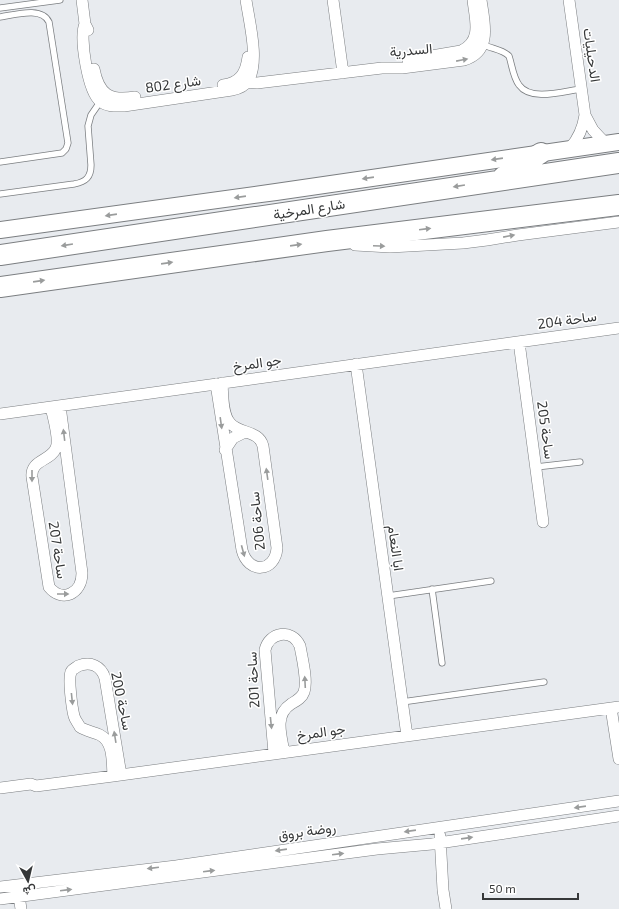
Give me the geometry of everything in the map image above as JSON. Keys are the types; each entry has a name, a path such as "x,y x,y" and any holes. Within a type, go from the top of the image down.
{"highway":[{"path":"498,180 541,153"},
{"name":"شارع المرخية","path":"0,255 619,163"},
{"path":"0,287 327,241 619,205"}],"main road":[{"name":"شارع المرخية","path":"0,230 276,192 612,143"}],"street":[{"name":"شارع 802","path":"82,0 85,24 89,32 97,82 101,89 109,96 124,99 230,84 239,79 246,66 248,58 241,0"},
{"path":"246,0 254,58 252,72 247,82 257,83 382,68"},
{"path":"333,0 343,72"},
{"name":"السدرية","path":"382,68 395,62 461,51 468,48 472,43 476,31 473,0"},
{"path":"481,0 485,31 485,38 482,44"},
{"name":"الدحيليات","path":"569,0 584,115 581,133 570,148"},
{"name":"شارع 802","path":"85,24 82,33 88,75 94,95 100,102 115,106 124,106 232,90 239,88 247,82"},
{"name":"السدرية","path":"382,68 402,68 464,60 475,55 482,44"},
{"name":"الدحيليات","path":"584,115 593,130 612,143"},
{"path":"327,241 390,247 463,243 619,222"},
{"name":"ساحة 204","path":"518,342 619,328"},
{"name":"جو المرخ","path":"0,414 518,342"},
{"name":"ساحة 205","path":"518,342 543,522"},
{"name":"ابا النعام","path":"356,364 407,736"},
{"name":"ساحة 206","path":"219,384 227,419 234,427 258,437 263,446 277,548 274,560 268,565 262,567 255,567 243,556 225,450 219,384"},
{"name":"ساحة 207","path":"56,407 68,468 82,581 76,591 70,594 59,594 53,592 49,587 31,472 33,468 54,451 57,444 56,407"},
{"path":"225,450 233,438 245,432"},
{"path":"46,458 58,460 68,468"},
{"name":"ساحة 201","path":"289,635 294,638 300,646 306,685 302,696 290,704 282,713 280,719 279,753 269,693 265,657 266,644 272,637 289,635"},
{"name":"ساحة 200","path":"82,664 98,666 103,671 112,717 117,776 109,745 104,737 80,727 74,715 70,678 71,672 82,664"},
{"path":"269,693 278,701 290,704"},
{"name":"جو المرخ","path":"0,795 32,789 36,786 615,707 619,759"},
{"path":"94,732 104,726 112,717"},
{"name":"جو المرخ","path":"0,788 31,784 36,786"},
{"name":"روضة بروق","path":"0,899 18,891 176,866 619,801"},
{"name":"روضة بروق","path":"0,887 18,891 436,843 619,816"},
{"path":"434,828 438,878 443,890 446,909"},
{"path":"18,891 21,909"}],"lane":[{"path":"0,8 60,0"},
{"path":"0,17 34,13 47,17 68,143 66,149 57,155 0,162"},
{"path":"482,44 490,48 503,51 509,56 516,80 524,90 529,93 548,94 581,88"},
{"path":"0,194 74,184 86,180 91,171 88,126 91,115 100,102"},
{"path":"536,467 580,462"},
{"path":"388,596 491,581"},
{"path":"432,589 442,663"},
{"path":"402,702 544,682"}]}
